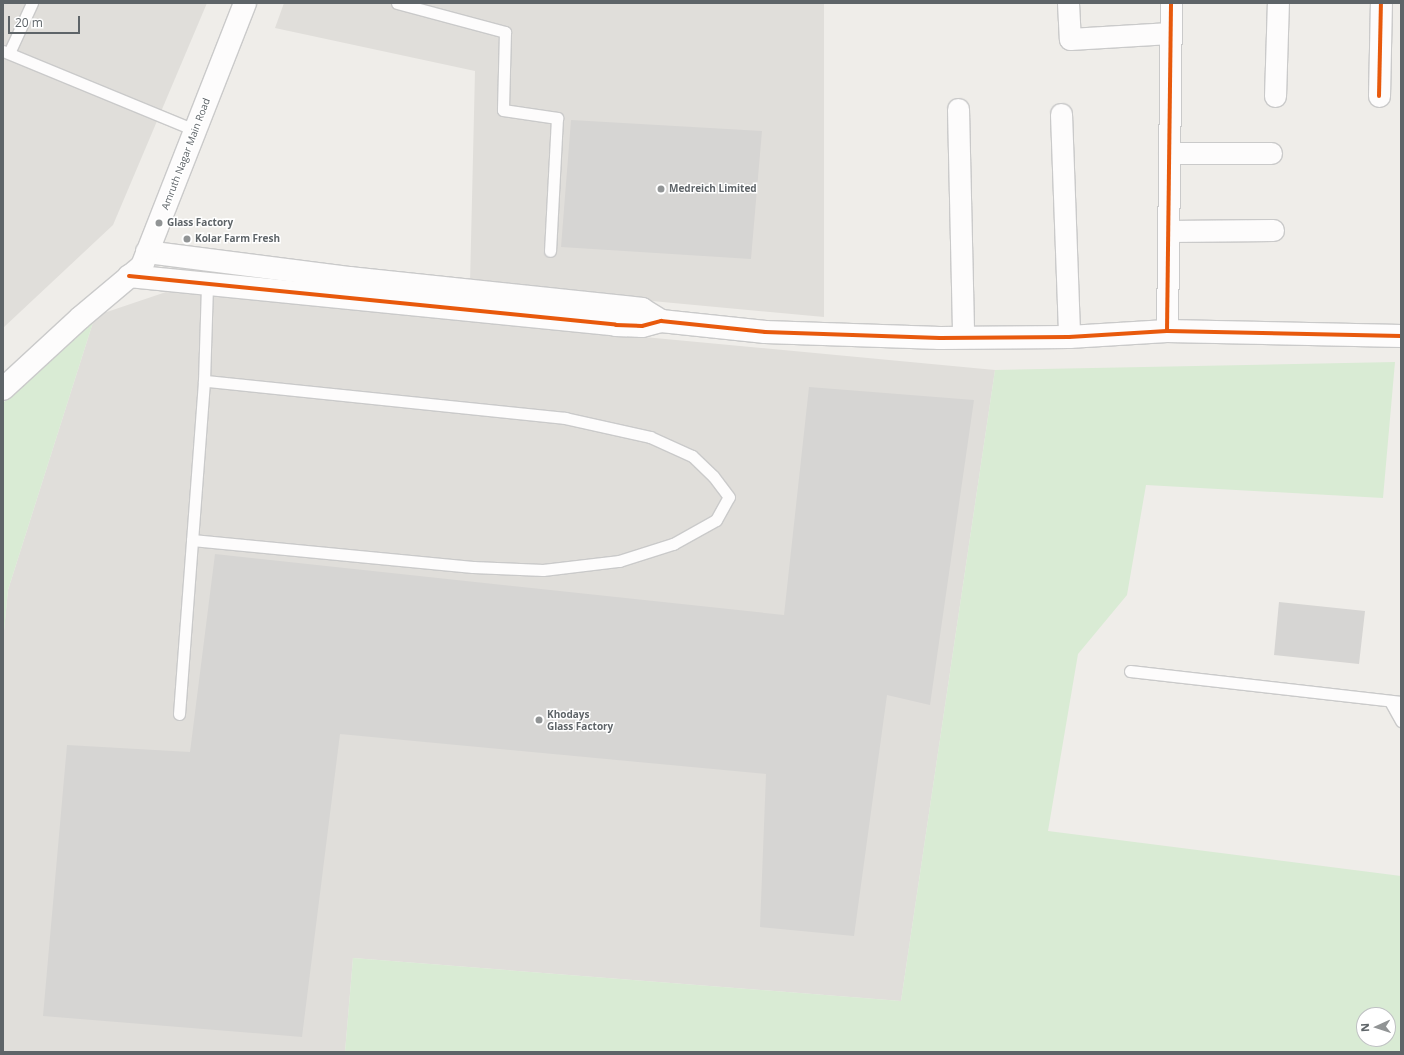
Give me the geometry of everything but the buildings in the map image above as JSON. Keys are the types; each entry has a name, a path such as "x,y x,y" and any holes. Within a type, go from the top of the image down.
{"street":[{"name":"Amruth Nagar Main Road","path":"3,389 142,266 245,3"},
{"path":"1068,3 1070,39 1170,32"},
{"path":"1167,331 1170,3"},
{"path":"1275,96 1278,3"},
{"path":"1379,96 1381,3"},
{"path":"958,109 963,338"},
{"path":"1062,114 1069,337"},
{"path":"1169,152 1271,153"},
{"path":"1168,231 1273,230"},
{"path":"147,252 349,278 642,310 661,321"},
{"path":"129,276 616,325 642,326 661,321 765,332 963,338 1069,337 1167,331 1401,336"}],"lane":[{"path":"32,3 6,52 195,130"},
{"path":"398,3 505,32 503,110 557,118 550,251"},
{"path":"178,714 204,381 207,284"},
{"path":"192,540 473,567 543,570 619,561 673,544 716,520 729,497 713,476 692,456 650,437 565,418 204,381"},
{"path":"1130,671 1396,701 1401,721"}],"shaded area":[{"path":"3,3 207,3 113,225 3,328"},
{"name":"Medreich Limited","path":"284,3 824,3 824,317 470,284 475,71 275,28"},
{"path":"166,292 995,370 901,1001 353,958 345,1052 3,1052 3,641 8,590 95,316"}],"green space":[{"path":"95,316 8,590 3,641 3,403"},
{"path":"1395,362 1383,498 1146,485 1127,595 1078,654 1048,831 1401,876 1401,1052 345,1052 353,958 901,1001 995,370"}],"cycle path":[{"path":"1167,331 1171,3"},
{"path":"1379,96 1381,3"},
{"path":"129,276 616,325 642,326 661,321 765,332 940,338 1069,337 1167,331 1401,336"}],"place":[{"name":"Medreich Limited","path":"661,189"},
{"name":"Glass Factory","path":"159,223"},
{"name":"Kolar Farm Fresh","path":"187,239"},
{"name":"Khodays Glass Factory","path":"539,720"}]}
